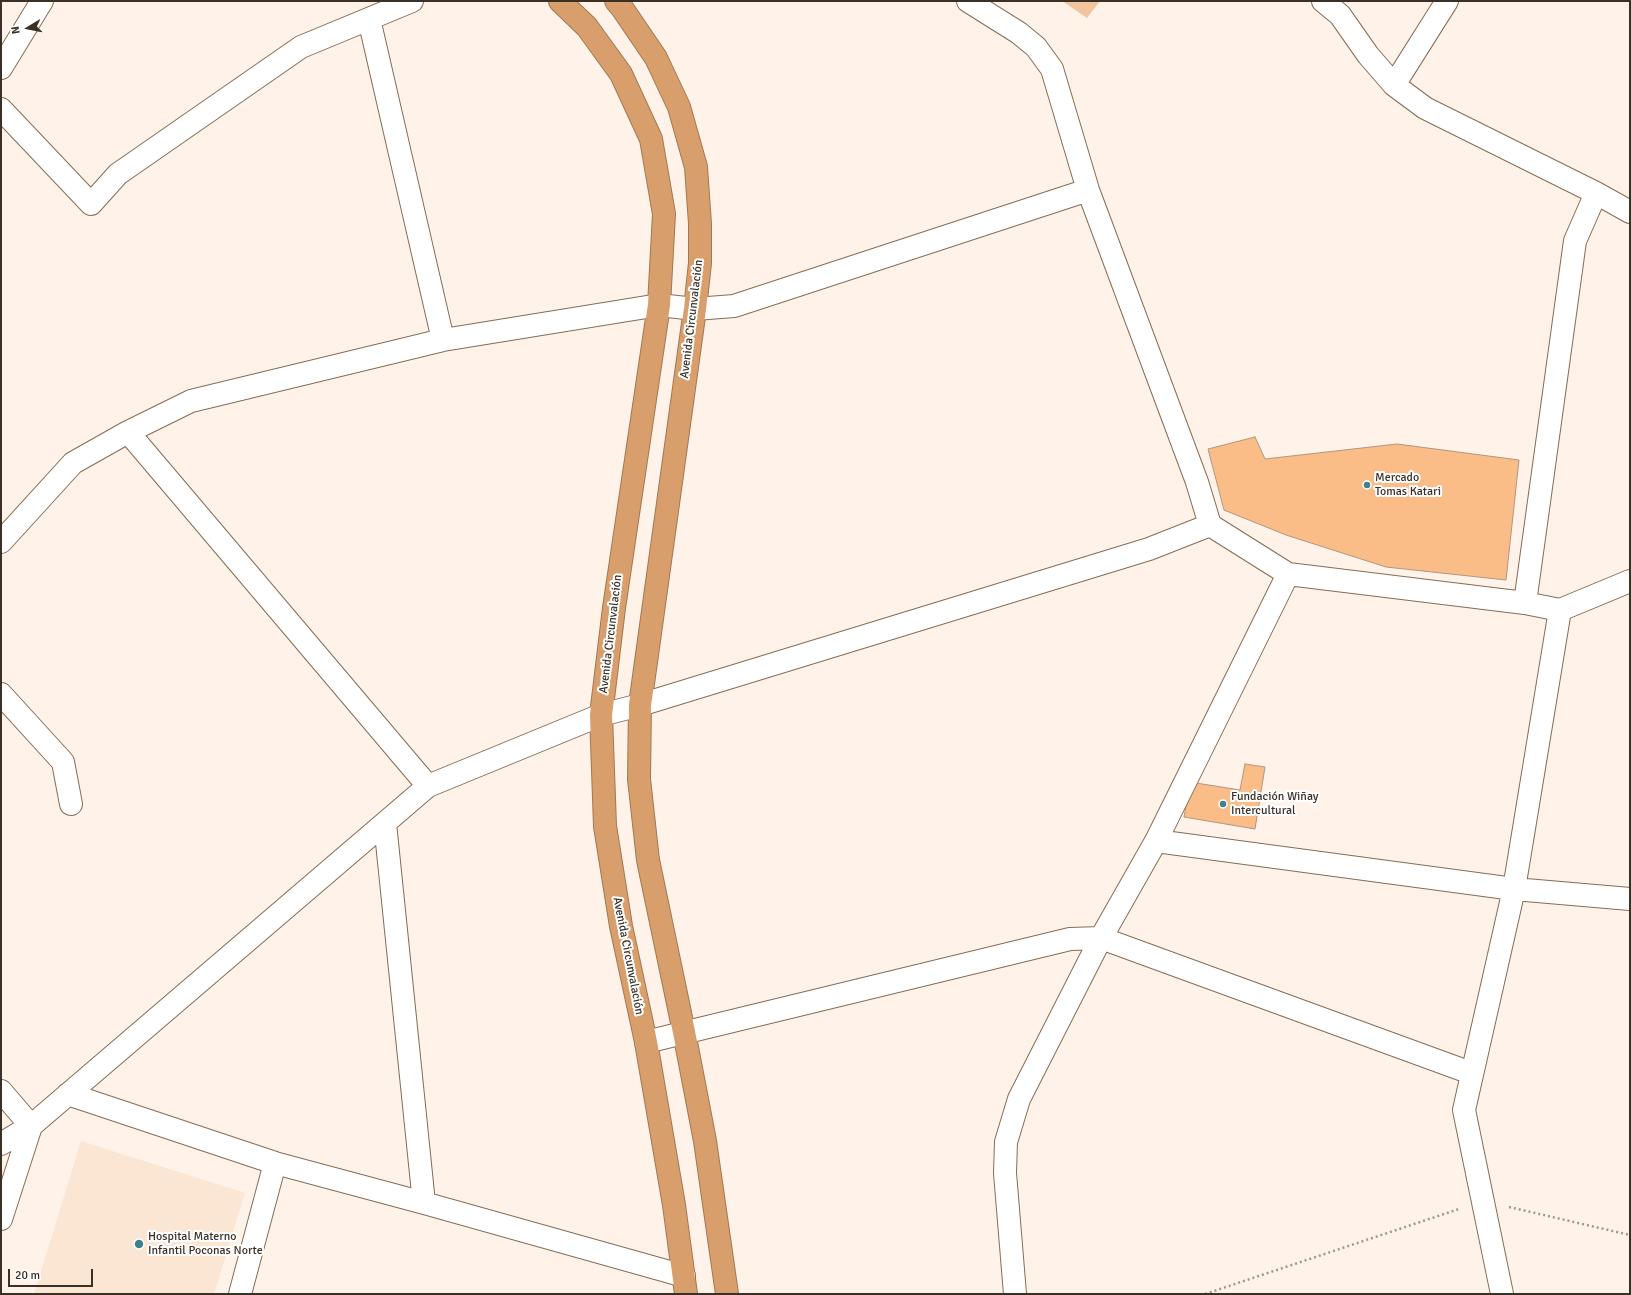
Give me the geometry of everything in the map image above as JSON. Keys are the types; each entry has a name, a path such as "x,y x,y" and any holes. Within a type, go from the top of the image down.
{"highway":[{"name":"Avenida Circunvalación","path":"560,1 587,27 621,74 651,139 664,214 659,305 614,608 601,715 605,826 621,926 646,1042 674,1205 685,1285"},
{"name":"Avenida Circunvalación","path":"616,1 656,58 679,107 696,167 700,224 700,263 695,309 640,705 639,779 648,860 705,1141 727,1294"}],"street":[{"path":"1,68 42,1"},
{"path":"1,109 91,204 118,174 301,47 412,1"},
{"path":"968,1 1019,33 1036,47 1052,69 1088,190 1196,482 1210,525 1288,574 1525,603 1560,610 1630,582"},
{"path":"1323,1 1340,15 1368,55 1394,85 1425,108 1596,193 1630,212"},
{"path":"1394,85 1447,1"},
{"path":"369,19 443,340"},
{"path":"1,542 73,463 128,432 190,401 443,340 659,305 695,309 734,306 1088,190"},
{"path":"1525,603 1575,241 1596,193"},
{"path":"128,432 428,786"},
{"path":"1,1144 31,1126 428,786 601,715 640,705 1149,549 1210,525"},
{"path":"1015,1294 1005,1173 1006,1142 1019,1099 1101,938 1156,841 1288,574"},
{"path":"1502,1294 1464,1110 1471,1073 1514,889 1560,610"},
{"path":"1,694 64,762 71,804"},
{"path":"385,823 424,1203"},
{"path":"1156,841 1514,889 1630,899"},
{"path":"646,1042 1070,939 1101,938 1471,1073"},
{"path":"1,1091 31,1126"},
{"path":"68,1094 275,1163 424,1203 685,1285"},
{"path":"1,1219 31,1126"},
{"path":"240,1294 275,1163"}],"path":[{"path":"1205,1294 1483,1201 1630,1235"}],"shaded area":[{"path":"1062,1 1100,1 1087,18"},
{"name":"Hospital Materno Infantil Poconas Norte","path":"81,1141 245,1193 214,1294 34,1294"}],"building":[{"name":"Mercado Tomas Katari","path":"1255,437 1265,459 1397,444 1519,460 1506,580 1386,567 1286,535 1224,510 1208,449"},
{"name":"Fundación Wiñay Intercultural","path":"1245,764 1265,767 1255,829 1184,817 1190,782 1240,790"}],"place":[{"name":"Mercado Tomas Katari","path":"1367,485"},
{"name":"Fundación Wiñay Intercultural","path":"1223,804"},
{"name":"Hospital Materno Infantil Poconas Norte","path":"139,1244"}]}
